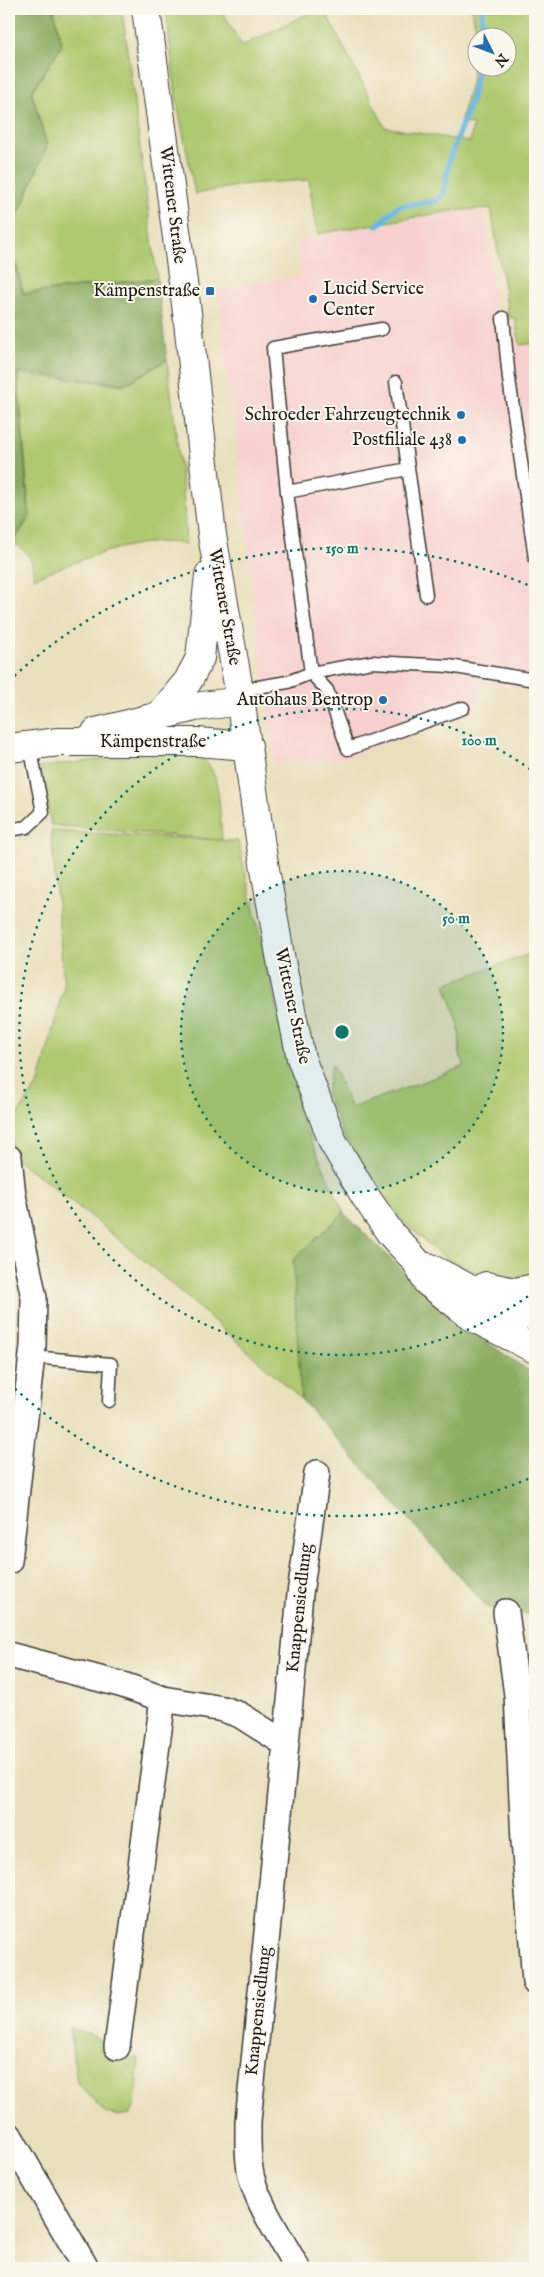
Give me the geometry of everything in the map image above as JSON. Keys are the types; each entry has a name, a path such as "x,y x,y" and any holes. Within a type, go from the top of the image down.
{"main road":[{"name":"Wittener Straße","path":"146,9 187,311 212,535 248,746 260,846 301,1058 333,1142 390,1234 416,1261 427,1282 474,1318 535,1350"},
{"path":"160,714 188,681 200,658 204,639 212,535"},
{"name":"Kämpenstraße","path":"59,742 160,714 240,696"},
{"name":"Kämpenstraße","path":"19,747 59,742 197,742 248,746"},
{"name":"Wittener Straße","path":"416,1261 493,1301 535,1316"},
{"path":"448,1277 515,1292 535,1288"}],"street":[{"path":"9,1158 13,1195 34,1298 32,1357 9,1561"},
{"name":"Knappensiedlung","path":"297,2268 258,2195 252,2178 248,2148 248,2121 300,1594 317,1473"},
{"path":"506,1612 526,1688 524,1841 535,1982"},
{"path":"9,1655 97,1677 163,1699 223,1709 240,1715 286,1744"},
{"path":"116,2047 163,1699"},
{"path":"9,2135 86,2268"}],"lane":[{"path":"503,318 509,379 535,558"},
{"path":"382,329 273,348 287,492 311,674 327,690 348,749 463,708"},
{"path":"396,382 426,595"},
{"path":"287,492 408,469"},
{"path":"240,696 311,674 372,662 449,666 535,680"},
{"path":"9,830 27,827 43,812 19,747"},
{"path":"32,1357 111,1364 109,1401"}],"shaded area":[{"path":"484,210 496,319 515,319 519,346 535,344 535,691 482,681 479,704 462,719 430,726 343,759 274,763 217,289 301,275 295,240 452,212"}],"green space":[{"path":"9,9 53,9 62,45 31,92 47,146 9,236"},
{"path":"54,9 122,9 157,278 24,293 9,238 47,146 32,92 62,45"},
{"path":"166,9 221,9 242,46 317,9 324,9 385,127 470,142 473,125 460,122 471,78 516,78 516,28 475,28 472,9 535,9 535,343 520,345 515,318 509,318 491,208 451,211 317,234 309,180 247,184 195,194 176,97"},
{"path":"9,241 23,294 157,278 167,360 125,384 17,372 29,517 12,542 9,541"},
{"path":"167,360 183,490 186,544 166,542 127,546 89,557 33,578 33,566 27,553 13,543 30,517 18,374 125,385"},
{"path":"168,751 183,752 197,756 210,767 217,786 222,840 51,825 41,767"},
{"path":"51,831 238,841 304,1125 344,1213 293,1260 301,1399 195,1304 123,1243 11,1155 12,1132 16,1117 39,1083 64,986"},
{"path":"535,952 535,1273 515,1279 483,1275 447,1260 410,1228 376,1193 349,1148 326,1094 332,1064 351,1108 465,1066 460,1055 459,1025 445,984"},
{"path":"344,1213 447,1315 535,1375 535,1616 487,1607 301,1399 293,1260"},
{"path":"69,2027 98,2038 108,2054 121,2058 139,2058 135,2105 130,2114 118,2116 106,2113 77,2083"}],"waterway":[{"path":"482,9 482,28"},
{"path":"377,226 398,206 437,201 444,192 449,161 471,100 476,78"}],"place":[{"name":"Kämpenstraße","path":"210,291"},
{"name":"Lucid Service Center","path":"313,299"},
{"name":"Schroeder Fahrzeugtechnik","path":"461,415"},
{"name":"Postfiliale 438","path":"462,440"},
{"name":"Autohaus Bentrop","path":"383,700"}]}
